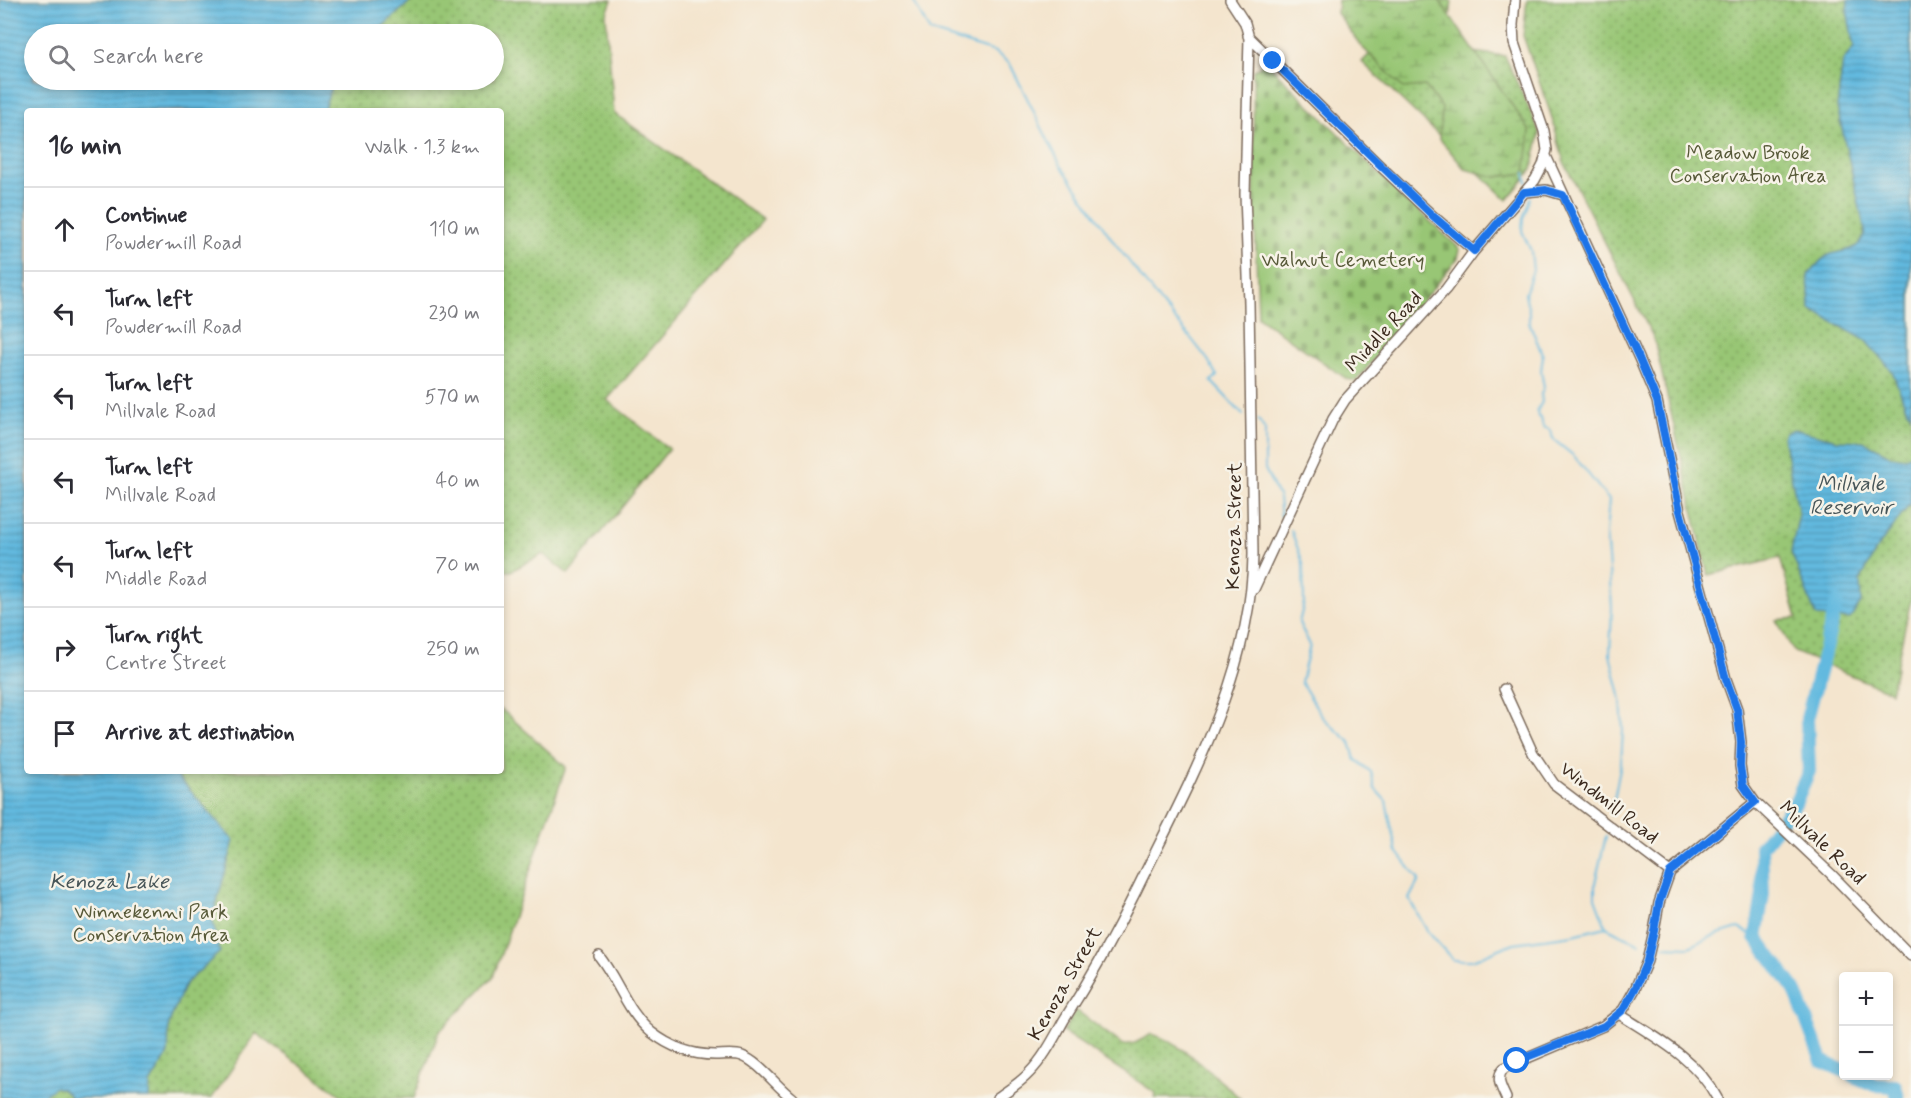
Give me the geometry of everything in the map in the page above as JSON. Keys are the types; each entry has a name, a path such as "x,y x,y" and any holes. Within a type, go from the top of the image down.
{"street":[{"name":"Kenoza Street","path":"997,1098 1028,1074 1047,1049 1086,984 1156,854 1206,749 1240,645 1251,596 1253,554 1251,355 1245,194 1248,36 1245,22 1230,0"},
{"path":"1515,0 1514,43 1544,131 1546,156"},
{"path":"1248,36 1377,163 1474,251"},
{"name":"Middle Road","path":"1251,596 1333,419 1345,400 1446,289 1474,251 1540,172 1546,156"},
{"name":"Millvale Road","path":"1546,156 1657,401 1680,511 1726,679 1737,709 1743,785 1755,802 1911,956"},
{"path":"1524,192 1546,190 1563,195"},
{"name":"Windmill Road","path":"1504,689 1533,753 1554,784 1670,872"},
{"path":"1506,1098 1498,1080 1498,1075 1504,1068 1604,1026 1619,1014 1635,989 1647,961 1659,903 1670,872 1755,802"},
{"path":"599,956 608,967 621,994 650,1031 673,1047 700,1055 742,1056 792,1098"},
{"path":"1619,1014 1673,1049 1699,1071 1710,1084 1717,1098"}],"green space":[{"name":"Winnekenni Park Conservation Area","path":"0,0 612,0 606,16 614,113 763,220 607,400 669,449 568,574 543,554 511,571 504,571 504,108 24,108 24,774 504,774 504,712 566,767 493,977 439,1032 414,1098 345,1098 256,1033 212,1098 0,1098"},
{"path":"1338,0 1439,0 1530,131 1525,173 1496,177 1465,169 1439,138 1442,108 1425,86 1403,88 1361,46 1337,13"},
{"path":"1421,0 1452,0 1447,49 1505,56 1540,133 1532,170 1507,200 1362,62"},
{"name":"Meadow Brook Conservation Area","path":"1527,0 1911,0 1911,599 1891,692 1794,652 1776,620 1797,618 1780,558 1708,575 1654,339 1564,162 1551,115 1523,36"},
{"name":"Walnut Cemetery","path":"1266,62 1379,174 1460,249 1458,258 1356,381 1347,379 1258,317 1253,71"},
{"path":"1076,1010 1123,1045 1135,1043 1152,1034 1164,1039 1188,1053 1240,1098 1155,1098 1156,1093 1063,1032"}],"water":[{"name":"Kenoza Lake","path":"0,0 412,0 385,24 24,24 24,90 330,90 324,108 24,108 24,774 176,774 234,841 212,919 220,952 185,984 169,1023 168,1054 150,1084 149,1098 71,1098 63,1089 55,1087 41,1098 0,1098"},
{"path":"1848,0 1911,0 1911,415 1892,371 1865,340 1810,309 1808,275 1826,256 1855,247 1865,231 1837,107 1843,61 1854,47 1847,11"},
{"name":"Millvale Reservoir","path":"1793,429 1837,440 1863,441 1892,456 1905,458 1911,454 1911,503 1878,547 1860,581 1861,603 1850,619 1816,616 1791,552 1799,514 1783,437 1785,432"}],"waterway":[{"path":"913,0 930,32 995,52 1010,64 1060,164 1114,242 1208,360 1217,376 1211,381 1243,415"},
{"path":"1525,173 1527,182"},
{"path":"1530,198 1523,219 1522,231 1531,251 1533,270 1525,294 1529,322 1543,356 1541,371 1544,387 1541,394 1542,402 1537,411 1538,417 1541,418 1543,427 1549,429 1554,440 1574,456 1609,500 1606,533 1612,607 1610,654 1621,700 1623,731 1621,763 1611,815"},
{"path":"1258,419 1265,430 1265,469 1279,498 1281,517"},
{"path":"1291,530 1303,563 1304,602 1299,623 1310,645 1301,682 1323,718 1350,742 1355,759 1371,772 1375,789 1386,801 1396,850 1419,880 1409,899 1428,932 1453,960 1472,960 1514,943 1573,935 1606,927 1640,944"},
{"path":"1837,602 1807,719 1809,771 1795,803 1761,847 1763,894 1756,937 1795,990 1822,1061 1839,1069"},
{"path":"1606,836 1595,883 1595,898 1606,927"},
{"path":"1662,946 1689,947 1738,928 1756,937"},
{"path":"1863,1080 1875,1085 1895,1086 1898,1098"}],"route":[{"path":"1273,61 1433,216 1474,251 1524,192 1546,190 1563,195 1657,401 1680,511 1726,679 1737,709 1741,742 1741,775 1746,791 1755,802 1670,872 1663,886 1647,961 1623,1010 1604,1026 1517,1061"}]}
